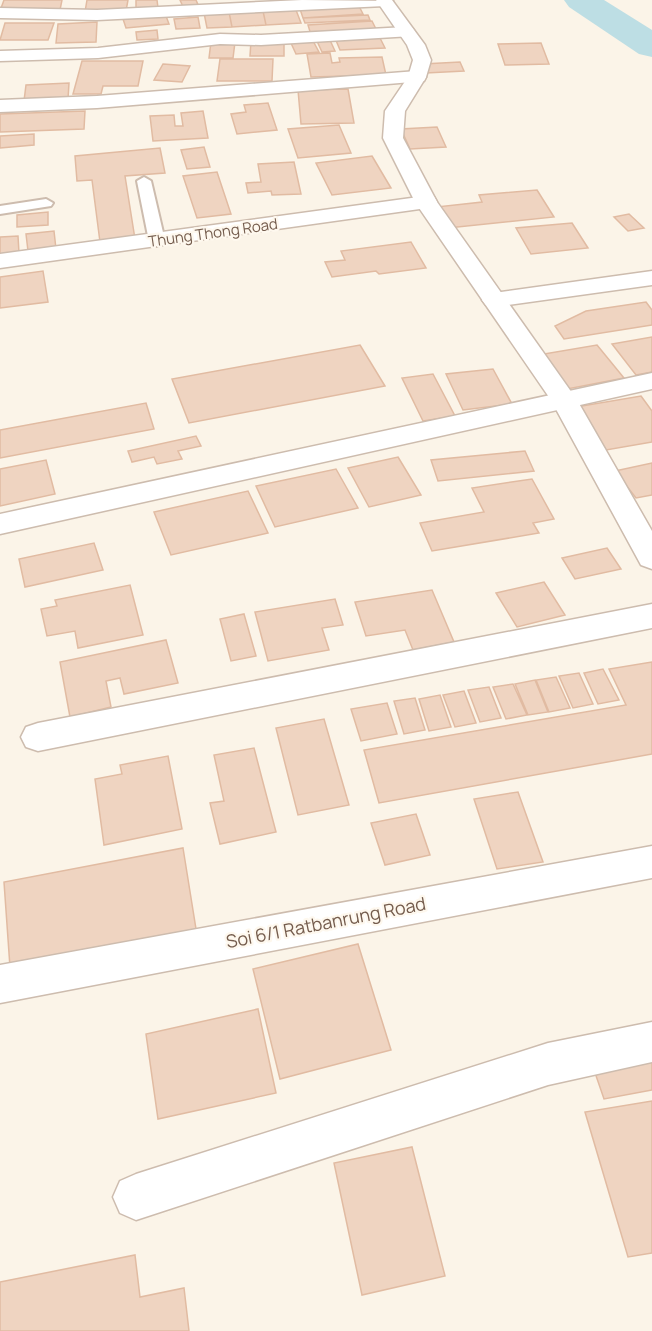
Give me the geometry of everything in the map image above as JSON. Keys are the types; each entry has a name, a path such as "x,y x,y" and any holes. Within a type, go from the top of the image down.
{"street":[{"path":"0,14 97,15 384,0 416,45 422,60 417,78 395,111 393,138 426,202 564,400 652,558"},
{"path":"0,56 98,53 220,39 261,40 406,32"},
{"path":"0,106 97,102 417,78"},
{"name":"Thung Thong Road","path":"0,261 426,202"},
{"path":"494,300 652,278"},
{"path":"0,524 652,381"},
{"path":"38,737 652,616"},
{"name":"Soi 6/1 Ratbanrung Road","path":"0,984 652,862"},
{"path":"136,1197 549,1064 652,1042"}],"lane":[{"path":"144,181 157,241"},
{"path":"0,210 46,203"}],"building":[{"path":"4,0 62,0 60,10 0,11"},
{"path":"87,0 128,0 126,11 85,12"},
{"path":"136,0 157,0 158,8 136,9"},
{"path":"180,0 196,0 199,7 184,9"},
{"path":"359,6 363,14 303,18 300,9"},
{"path":"296,10 301,23 266,25 263,11"},
{"path":"263,11 266,25 232,27 229,12"},
{"path":"229,12 232,27 207,28 204,13"},
{"path":"368,15 370,20 305,23 303,18"},
{"path":"166,16 169,24 126,28 123,19"},
{"path":"198,17 200,28 176,29 174,19"},
{"path":"372,21 377,31 311,35 308,25"},
{"path":"97,22 96,42 56,43 58,24"},
{"path":"5,23 54,23 48,40 0,40"},
{"path":"157,30 158,39 137,40 136,32"},
{"path":"379,36 385,48 340,50 335,38"},
{"path":"329,38 335,51 322,52 316,39"},
{"path":"312,39 319,52 296,54 290,41"},
{"path":"251,41 284,41 284,56 250,56"},
{"path":"211,42 235,42 233,58 209,58"},
{"path":"541,43 549,64 505,65 498,44"},
{"path":"330,53 332,63 340,62 339,58 382,57 386,75 311,77 307,54"},
{"path":"220,59 273,59 272,81 217,81"},
{"path":"82,61 143,61 138,86 103,86 101,94 73,94"},
{"path":"460,62 464,71 426,73 423,64"},
{"path":"163,64 190,66 182,82 154,80"},
{"path":"69,83 68,99 24,101 26,85"},
{"path":"348,89 354,123 301,124 298,90"},
{"path":"268,103 277,130 237,134 231,114 246,112 244,105"},
{"path":"85,111 84,129 0,132 0,114"},
{"path":"203,111 208,138 153,141 150,116 174,115 175,126 183,126 181,113"},
{"path":"339,125 351,153 298,158 288,129"},
{"path":"437,127 446,147 410,149 401,129"},
{"path":"34,134 34,145 0,148 0,136"},
{"path":"204,147 210,167 187,169 181,150"},
{"path":"160,148 165,173 125,176 135,239 100,242 92,180 77,181 75,156"},
{"path":"372,156 391,188 332,195 316,163"},
{"path":"294,162 301,194 272,195 271,191 248,193 246,183 261,182 258,164"},
{"path":"217,172 231,214 197,218 183,176"},
{"path":"537,190 554,217 448,228 436,207 482,202 479,195"},
{"path":"48,212 48,225 17,227 17,215"},
{"path":"629,214 644,228 628,231 614,217"},
{"path":"572,223 588,248 531,254 516,228"},
{"path":"54,231 56,249 28,251 26,234"},
{"path":"18,236 19,253 0,255 0,237"},
{"path":"411,242 426,268 332,277 325,262 345,260 341,251"},
{"path":"43,271 48,302 0,308 0,277"},
{"path":"646,302 652,310 652,325 564,339 555,326 586,311"},
{"path":"652,337 652,372 636,375 612,344"},
{"path":"360,345 385,386 189,423 172,379"},
{"path":"597,345 624,378 562,390 538,355"},
{"path":"493,369 512,404 463,410 446,374"},
{"path":"433,374 455,416 423,421 402,378"},
{"path":"641,396 652,411 652,442 606,450 576,407"},
{"path":"146,403 154,429 0,458 0,430"},
{"path":"196,436 201,446 178,451 182,459 157,464 154,457 132,462 128,451"},
{"path":"525,451 534,471 438,481 431,460"},
{"path":"398,457 421,495 369,507 348,468"},
{"path":"46,460 55,494 0,506 0,469"},
{"path":"652,463 652,495 636,498 615,471"},
{"path":"336,469 358,508 275,527 256,486"},
{"path":"532,479 554,519 533,523 539,533 432,551 420,523 484,512 472,488"},
{"path":"248,491 268,533 171,555 154,512"},
{"path":"94,543 103,570 25,587 19,559"},
{"path":"607,548 621,569 575,579 562,558"},
{"path":"544,582 565,615 517,627 496,593"},
{"path":"130,585 143,635 78,648 75,631 47,636 41,609 57,606 55,600"},
{"path":"432,590 454,642 413,650 405,630 366,636 355,602"},
{"path":"335,599 343,625 322,628 329,650 268,661 255,612"},
{"path":"244,614 256,656 231,661 220,619"},
{"path":"166,640 178,683 124,694 120,678 106,681 111,707 70,717 60,662"},
{"path":"652,662 652,754 379,803 364,750 626,705 609,669"},
{"path":"603,669 619,700 598,704 584,673"},
{"path":"579,673 593,704 573,708 559,676"},
{"path":"556,677 570,708 549,712 536,680"},
{"path":"535,680 548,712 528,715 515,684"},
{"path":"513,684 527,715 506,719 493,687"},
{"path":"489,687 501,718 480,722 468,690"},
{"path":"464,691 476,723 455,727 443,695"},
{"path":"440,695 451,727 429,731 419,699"},
{"path":"415,698 425,730 404,734 394,701"},
{"path":"387,703 397,734 361,741 351,709"},
{"path":"324,719 349,805 298,815 276,728"},
{"path":"254,748 276,832 220,844 210,803 224,801 214,755"},
{"path":"168,756 182,829 104,845 95,779 122,774 120,765"},
{"path":"518,792 543,862 497,869 474,799"},
{"path":"416,814 430,855 385,865 371,823"},
{"path":"183,848 196,929 10,967 4,882"},
{"path":"358,944 391,1050 280,1079 253,969"},
{"path":"258,1009 276,1093 158,1119 146,1034"},
{"path":"652,1054 652,1090 604,1099 592,1064"},
{"path":"652,1101 652,1253 628,1257 585,1112"},
{"path":"412,1147 445,1276 362,1295 334,1163"},
{"path":"135,1255 140,1297 184,1288 189,1331 0,1331 0,1282"}],"waterway":[{"path":"581,0 652,46"}]}
